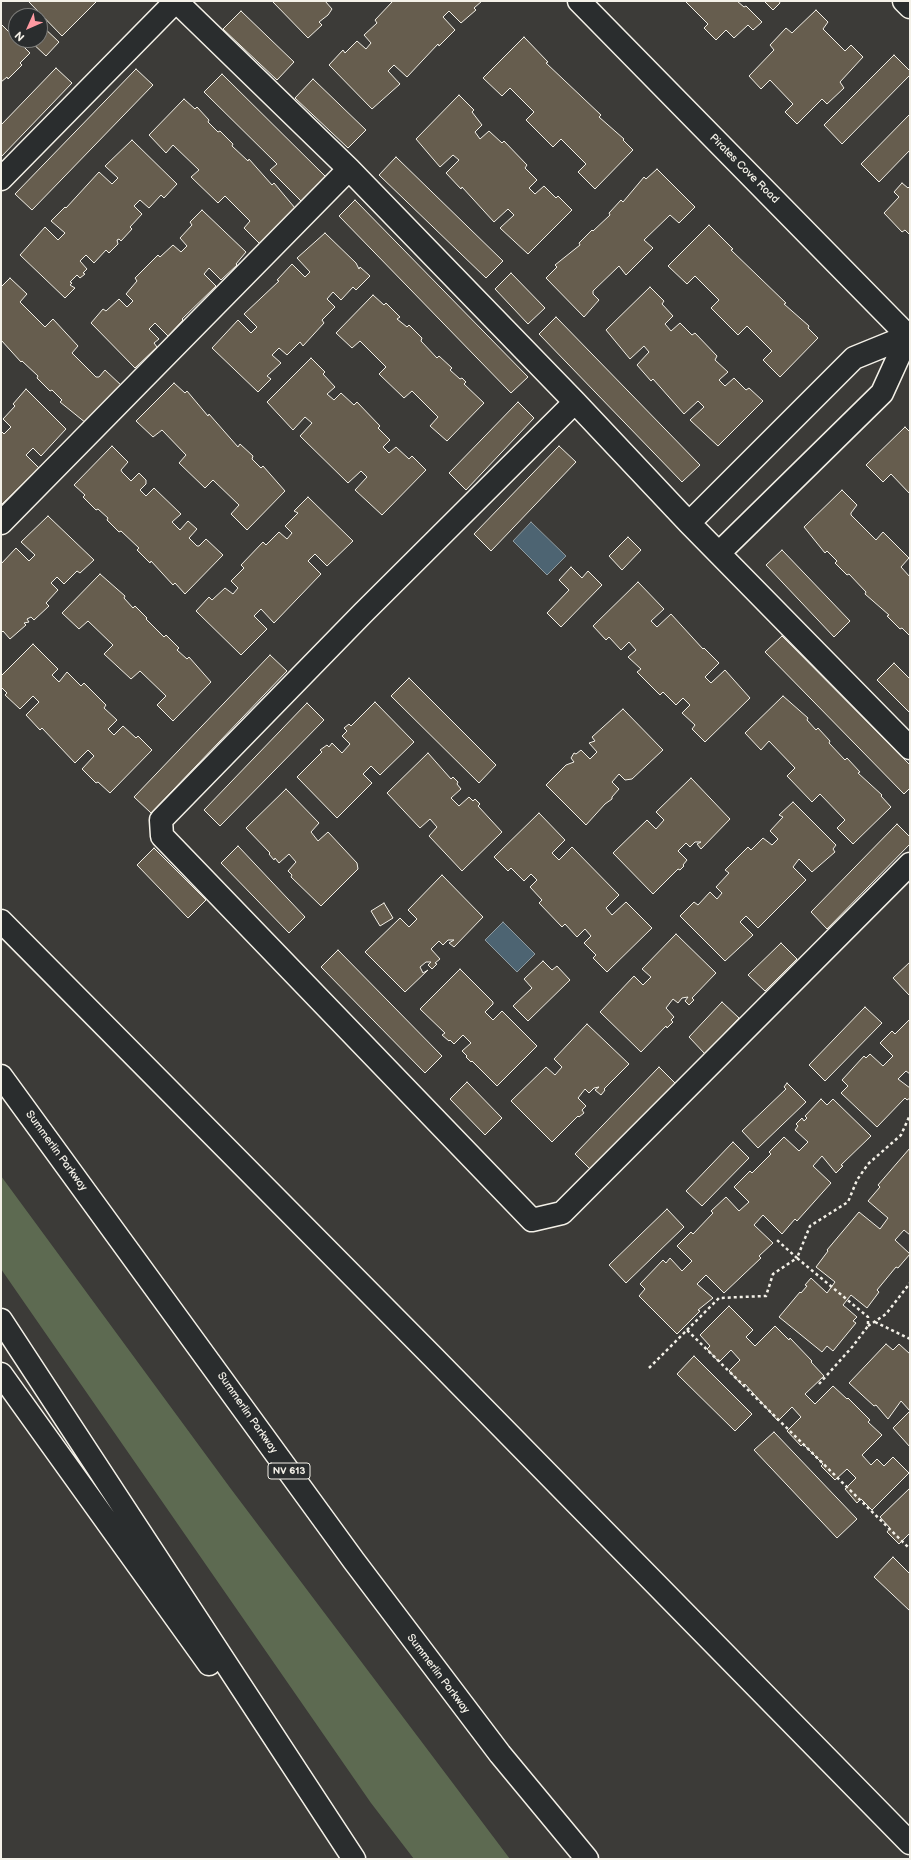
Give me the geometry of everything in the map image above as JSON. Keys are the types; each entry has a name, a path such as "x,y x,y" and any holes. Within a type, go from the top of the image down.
{"main road":[{"path":"1,179 176,1 349,169 575,402 689,523 910,748"},
{"name":"Pirates Cove Road","path":"578,1 909,337"},
{"path":"904,1 910,8"},
{"path":"1,524 349,169"},
{"path":"689,523 854,358 909,337"},
{"path":"719,553 882,393 909,337"},
{"path":"575,402 363,613 161,820 162,836 532,1220 562,1213 910,864"},
{"path":"1,921 427,1350 910,1843"},
{"name":"Summerlin Parkway","path":"1,1076 354,1561 490,1742 587,1859"},
{"path":"1,1320 354,1859"},
{"path":"1,1374 209,1664 354,1859"}],"path":[{"path":"648,1368 719,1298 766,1296 773,1274 797,1258 810,1226 848,1202 857,1180 868,1164 901,1135 910,1115"},
{"path":"777,1240 868,1317 868,1326"},
{"path":"819,1384 853,1346 868,1326 886,1314 910,1283"},
{"path":"874,1322 910,1339"},
{"path":"688,1330 910,1549"}],"green space":[{"path":"1,1176 231,1489 510,1859 414,1859 371,1803 1,1269"}],"water":[{"path":"531,522 566,556 547,575 513,541"},
{"path":"503,922 535,954 517,972 485,940"}],"building":[{"path":"28,1 97,1 62,36 48,22 48,8 35,8"},
{"path":"272,1 325,1 332,9 328,15 319,22 322,25 308,38"},
{"path":"393,1 482,1 474,8 476,10 461,23 449,11 443,17 455,30 439,46 438,44 407,77 394,65 388,71 400,84 372,109 329,65 343,50 345,53 357,41 366,49 371,43 364,35 377,23 375,20"},
{"path":"685,1 737,1 744,7 746,6 762,22 753,30 748,25 734,38 726,30 716,40 704,28 708,24"},
{"path":"764,1 779,1 780,3 773,10"},
{"path":"816,10 828,22 823,29 845,51 851,45 863,57 840,82 844,88 827,104 822,99 797,124 785,112 793,104 770,80 761,89 749,76 774,50 770,45 786,28 792,33"},
{"path":"241,11 294,62 277,80 223,29"},
{"path":"1,24 8,31 8,48 25,48 30,53 20,63 22,65 8,79 7,77 1,82"},
{"path":"48,32 59,42 46,56 38,48 48,48"},
{"path":"524,37 548,62 546,63 601,115 599,117 624,139 623,140 633,150 595,189 578,172 586,164 561,139 553,147 526,120 534,112 510,88 502,96 483,78"},
{"path":"894,55 910,71 910,75 842,144 824,125"},
{"path":"56,68 72,83 1,157 1,125"},
{"path":"136,69 153,85 32,210 15,194"},
{"path":"222,74 327,178 302,202 270,170 277,164 204,92"},
{"path":"313,79 366,130 348,148 295,98"},
{"path":"459,95 474,110 472,112 482,125 475,132 480,139 489,131 502,143 504,141 527,165 525,168 537,180 529,188 535,194 544,186 556,198 558,196 572,210 528,254 500,228 514,215 508,209 494,222 462,187 461,189 446,173 459,160 453,155 440,167 416,139"},
{"path":"184,99 195,109 197,107 209,120 208,122 218,132 220,131 233,144 232,146 248,161 249,159 272,185 274,183 295,208 260,244 244,228 250,221 225,196 218,203 191,177 199,170 173,145 166,153 149,135"},
{"path":"910,114 910,150 879,182 861,164"},
{"path":"132,140 177,184 164,198 161,195 149,208 140,200 134,206 142,214 130,227 132,229 121,241 119,239 117,240 118,244 109,253 106,250 94,263 86,255 80,261 87,269 83,273 85,274 80,278 77,275 70,282 72,283 70,285 75,288 65,298 20,255 45,227 58,240 65,233 51,221 65,207 66,208 99,172 112,184 118,178 105,166"},
{"path":"396,157 503,261 486,278 379,175"},
{"path":"657,169 695,207 679,223 670,215 644,240 653,248 626,275 619,266 593,291 593,294 599,300 584,317 546,278 557,267 555,265 580,245 579,243 610,215 609,213 621,200 623,202 644,177 646,179"},
{"path":"902,183 908,188 910,186 910,235 905,230 902,232 884,213 899,197 894,192"},
{"path":"355,200 528,377 511,393 339,216"},
{"path":"202,210 246,252 236,264 237,265 221,280 209,268 204,274 216,286 182,319 183,320 168,336 155,323 149,329 159,339 154,343 157,347 135,368 91,323 103,309 106,311 119,299 127,307 133,301 126,294 137,281 135,278 158,255 160,257 173,245 181,252 187,246 180,238 192,225 190,222"},
{"path":"709,225 733,249 731,250 786,303 784,304 809,326 808,328 818,338 780,377 763,360 772,351 747,326 738,335 711,308 719,300 695,276 687,284 668,266"},
{"path":"325,233 356,263 359,269 360,267 370,276 356,290 353,287 341,300 333,292 327,299 335,307 322,320 324,323 303,346 300,342 287,355 279,348 272,355 281,363 267,376 271,379 258,392 212,348 238,320 251,333 257,327 244,314 279,281 277,280 292,264 305,277 310,272 297,258"},
{"path":"511,273 545,308 528,324 495,289"},
{"path":"10,278 27,294 20,302 45,327 53,319 78,346 72,353 96,377 99,377 105,370 122,386 86,423 60,402 62,400 52,390 50,391 37,378 38,376 22,361 21,362 1,340 1,287"},
{"path":"650,287 664,301 662,304 673,316 665,324 671,331 680,323 692,335 695,333 717,356 715,360 728,372 719,380 725,386 734,378 746,390 749,388 763,401 718,446 690,420 704,407 698,401 684,414 653,379 651,381 637,365 649,352 644,346 630,359 606,330"},
{"path":"373,295 384,305 386,303 400,317 397,319 407,327 409,325 422,338 421,341 437,358 439,356 452,368 450,370 460,379 462,378 466,382 464,384 484,403 447,441 430,426 438,417 412,391 404,398 379,374 386,367 360,341 352,348 336,333"},
{"path":"556,317 700,465 682,482 539,334"},
{"path":"311,358 325,372 323,374 335,387 327,394 334,400 341,393 354,405 357,402 380,426 378,428 390,440 383,447 389,453 396,447 409,459 412,456 426,470 382,515 355,490 367,477 361,471 348,483 300,436 312,423 305,417 293,430 267,402"},
{"path":"174,383 185,393 187,391 208,416 209,414 238,447 240,444 253,456 252,459 261,468 263,466 285,491 247,530 231,514 239,505 213,480 205,488 179,463 186,455 162,430 153,437 136,421"},
{"path":"26,389 66,429 41,456 33,448 26,455 39,468 1,505 1,431 4,434 11,427 3,419 15,406 13,404"},
{"path":"518,402 534,418 466,490 449,473"},
{"path":"905,427 910,432 910,494 891,474 883,482 866,465"},
{"path":"112,446 128,462 121,470 131,481 139,473 146,480 146,484 140,490 146,496 154,488 181,514 172,522 180,530 188,521 197,529 189,538 197,546 199,546 206,539 223,555 185,594 175,583 173,585 151,561 150,563 137,550 139,548 121,531 119,532 107,520 108,518 98,509 96,510 83,497 85,495 74,485"},
{"path":"559,446 576,462 491,551 474,534"},
{"path":"842,490 857,505 851,515 876,540 883,532 909,558 901,567 910,577 910,636 902,628 900,629 887,616 889,615 865,594 866,592 849,574 847,575 835,563 837,561 827,551 825,553 804,527"},
{"path":"308,497 353,541 327,566 315,554 308,561 321,574 274,623 261,609 254,616 267,629 241,655 196,611 209,597 212,600 225,588 233,594 238,588 231,581 244,568 241,565 263,542 266,545 279,532 287,539 292,533 285,526 298,513 294,511"},
{"path":"48,516 94,560 80,573 77,571 64,584 57,577 51,583 58,590 46,603 49,606 34,620 31,617 27,619 29,622 24,623 26,625 10,639 3,631 1,633 1,564 16,548 29,561 35,555 21,542"},
{"path":"628,537 641,550 622,570 609,556"},
{"path":"782,550 850,621 834,637 766,565"},
{"path":"571,567 582,578 588,571 602,585 561,627 547,613 569,590 559,580"},
{"path":"100,574 125,596 124,598 133,608 135,606 164,637 166,635 179,648 177,650 187,659 189,657 211,682 173,721 157,705 166,696 140,671 131,679 104,654 113,645 88,621 79,629 62,613"},
{"path":"638,582 664,609 651,621 657,627 671,614 703,649 704,648 719,663 705,677 711,683 725,670 750,698 705,742 692,729 695,725 682,713 690,705 683,698 676,705 663,692 660,695 637,672 641,669 628,657 636,650 629,642 621,650 609,637 606,640 593,626"},
{"path":"782,636 910,765 910,788 904,794 765,652"},
{"path":"33,644 58,669 52,675 59,682 67,672 81,686 84,683 106,705 104,708 117,720 108,729 114,735 123,726 136,738 138,736 152,750 110,793 98,782 96,783 82,769 94,756 88,750 75,763 42,728 40,730 26,715 39,702 33,696 20,709 5,695 7,693 1,687 1,676"},
{"path":"270,655 287,671 151,813 134,797"},
{"path":"894,663 910,679 910,713 877,680"},
{"path":"409,678 496,765 479,783 391,696"},
{"path":"783,696 808,718 807,720 816,730 818,728 830,741 829,743 845,760 847,758 860,772 858,773 882,795 881,796 891,807 853,844 837,828 845,820 820,794 812,802 787,776 795,768 769,741 761,750 745,733"},
{"path":"375,702 414,742 380,775 371,766 363,774 372,783 337,818 297,777 322,752 320,750 327,745 329,747 332,743 342,753 350,744 342,736 347,731 344,728 349,724 351,726"},
{"path":"307,703 324,720 220,826 204,810"},
{"path":"623,709 663,750 632,779 625,780 619,774 612,782 619,789 612,799 605,804 586,825 546,785 566,765 574,762 571,758 574,753 576,754 581,750 590,759 597,752 589,743 595,741 592,737"},
{"path":"428,753 451,779 453,777 458,782 457,784 461,789 451,798 459,806 469,797 473,801 475,799 480,804 478,806 502,832 462,871 429,836 437,827 430,819 420,828 387,793"},
{"path":"691,778 730,819 701,849 697,844 701,842 695,842 690,847 686,843 678,851 687,860 683,865 684,866 680,870 678,869 653,894 613,853 647,820 656,829 664,820 656,812"},
{"path":"286,789 319,823 311,832 318,841 328,832 357,863 358,869 321,906 291,877 292,875 288,871 296,862 289,854 279,863 275,858 274,860 269,854 270,853 246,828"},
{"path":"793,802 836,845 833,849 835,852 812,872 799,859 793,867 806,880 758,928 746,916 740,922 753,935 725,961 680,916 694,902 698,905 710,892 717,899 722,893 716,887 729,873 725,870 748,847 751,850 763,838 772,845 778,839 770,831 783,817 779,815"},
{"path":"539,813 565,840 552,853 559,860 572,847 619,895 606,908 612,915 626,902 652,928 607,972 593,958 596,955 584,943 591,936 585,929 577,937 565,924 562,927 539,903 542,900 530,887 537,880 531,874 524,881 511,868 508,871 494,857"},
{"path":"897,824 910,837 910,844 827,929 811,912"},
{"path":"238,846 305,917 289,933 221,863"},
{"path":"154,848 206,900 188,918 137,865"},
{"path":"442,875 483,917 454,947 449,943 454,940 448,940 443,945 439,941 431,949 440,959 435,963 437,964 432,969 428,965 431,962 426,962 420,967 423,973 428,970 405,992 365,952 400,918 409,927 417,919 408,910"},
{"path":"384,903 393,918 380,926 371,911"},
{"path":"676,934 716,973 692,998 694,1000 689,1005 685,1001 688,997 682,998 678,1003 673,999 666,1008 674,1017 671,1020 673,1022 667,1028 666,1026 641,1052 600,1012 634,976 643,985 651,977 642,969"},
{"path":"781,943 797,959 765,991 748,975"},
{"path":"338,950 442,1056 425,1073 321,967"},
{"path":"543,961 552,970 557,966 570,980 528,1021 513,1006 532,988 524,979"},
{"path":"910,962 910,994 909,995 893,978"},
{"path":"460,969 493,1002 493,1004 485,1012 493,1020 502,1011 537,1046 497,1086 466,1057 467,1056 462,1051 471,1043 463,1035 454,1044 450,1040 449,1041 442,1035 445,1033 420,1009"},
{"path":"722,1002 739,1018 705,1054 689,1037"},
{"path":"865,1007 882,1023 825,1081 809,1065"},
{"path":"910,1019 910,1074 906,1071 898,1079 910,1088 910,1098 907,1100 905,1098 877,1127 841,1093 848,1086 842,1080 864,1056 866,1058 870,1054 883,1066 893,1056 880,1043 892,1031 895,1034"},
{"path":"587,1024 629,1064 604,1089 605,1090 601,1095 595,1090 599,1087 594,1088 589,1093 585,1089 578,1098 586,1106 582,1110 584,1113 579,1117 578,1116 552,1142 511,1101 546,1067 555,1075 562,1067 554,1059"},
{"path":"659,1067 675,1083 591,1170 575,1154"},
{"path":"467,1082 502,1118 485,1135 450,1099"},
{"path":"787,1083 806,1102 758,1148 742,1131 786,1089 784,1087"},
{"path":"821,1099 827,1105 833,1099 871,1136 841,1165 843,1166 836,1173 822,1156 813,1166 831,1183 797,1221 795,1219 782,1234 763,1215 754,1225 773,1243 759,1256 761,1258 724,1293 706,1275 697,1284 713,1298 698,1310 700,1311 677,1334 639,1296 645,1289 640,1284 663,1260 666,1263 670,1258 682,1271 692,1261 677,1246 691,1232 693,1234 713,1213 711,1211 726,1197 739,1211 749,1202 734,1187 750,1171 752,1173 771,1154 769,1152 784,1137 799,1151 808,1142 795,1130 798,1126 796,1124 802,1118 804,1121 807,1118 805,1116"},
{"path":"733,1142 749,1158 702,1206 686,1191"},
{"path":"910,1148 910,1235 904,1230 895,1240 910,1254 898,1268 896,1267 877,1290 879,1292 867,1308 851,1295 843,1305 857,1317 853,1321 856,1323 833,1351 827,1346 822,1352 779,1317 807,1286 805,1285 811,1278 827,1293 835,1282 816,1267 828,1251 827,1250 859,1212 880,1229 888,1218 868,1201 880,1187 878,1185"},
{"path":"667,1209 684,1227 626,1283 609,1265"},
{"path":"729,1306 753,1330 746,1337 755,1346 775,1326 789,1340 790,1338 812,1361 811,1362 824,1376 805,1394 815,1404 833,1386 847,1399 848,1398 870,1420 868,1422 882,1435 862,1455 871,1465 877,1459 884,1466 893,1457 909,1473 872,1510 861,1499 857,1503 845,1489 856,1478 847,1469 835,1480 821,1466 823,1464 803,1444 801,1446 787,1431 801,1417 792,1407 778,1421 745,1384 743,1386 729,1371 740,1360 731,1350 719,1362 707,1349 710,1346 700,1335"},
{"path":"886,1344 893,1350 899,1344 910,1354 910,1411 901,1401 888,1419 876,1405 874,1406 849,1383"},
{"path":"694,1356 752,1414 735,1431 677,1374"},
{"path":"910,1411 910,1447 893,1428"},
{"path":"774,1432 857,1519 837,1538 754,1450"},
{"path":"910,1488 910,1533 899,1544 887,1532 890,1528 880,1517"},
{"path":"893,1557 910,1574 910,1611 874,1577"}]}
